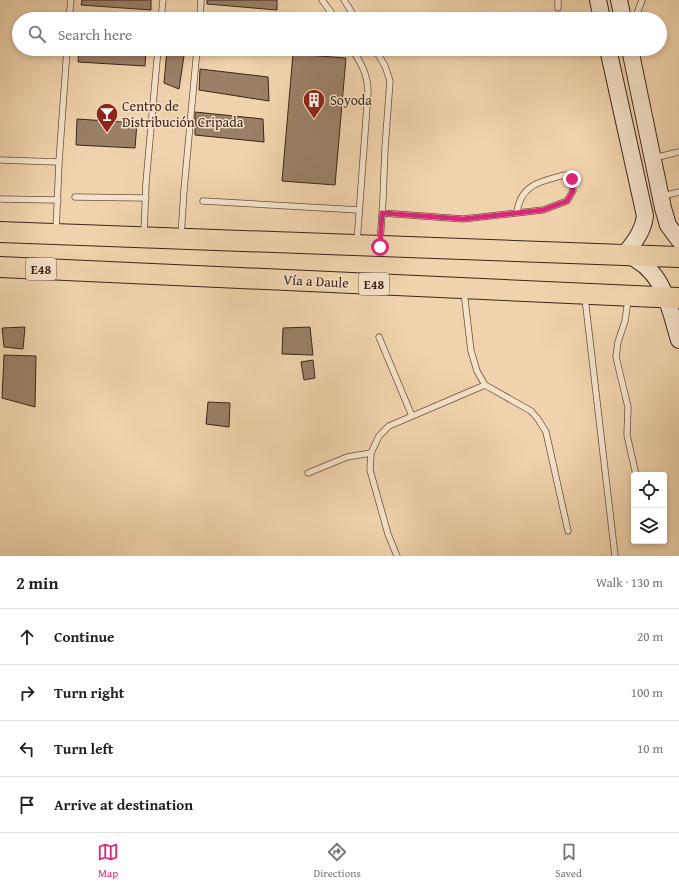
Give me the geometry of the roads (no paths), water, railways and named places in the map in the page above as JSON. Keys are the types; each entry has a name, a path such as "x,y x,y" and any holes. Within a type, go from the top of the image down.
{"highway":[{"path":"0,232 679,257"},
{"name":"Vía a Daule","path":"0,267 672,298"},
{"path":"0,278 81,270"}],"street":[{"path":"598,0 601,12"},
{"path":"619,0 622,12"},
{"path":"610,56 645,216 644,225 639,236 625,254 639,261 651,270 672,298 679,340"},
{"path":"631,56 660,196 668,225 679,240"}],"lane":[{"path":"70,12 71,0"},
{"path":"162,12 163,0"},
{"path":"200,12 201,0"},
{"path":"322,0 331,12"},
{"path":"344,0 352,12"},
{"path":"558,0 558,8"},
{"path":"638,12 642,0"},
{"path":"56,234 59,162 67,56"},
{"path":"144,237 157,56"},
{"path":"181,238 196,56"},
{"path":"356,56 368,80 357,246"},
{"path":"379,56 385,66 390,81 384,148 380,247"},
{"path":"653,158 679,152"},
{"path":"0,160 59,162"},
{"path":"382,213 463,219 543,210 567,201 573,191 572,179 565,175 539,182 529,187 520,200 516,213"},
{"path":"660,196 679,192"},
{"path":"76,197 146,198"},
{"path":"0,199 58,200"},
{"path":"203,202 359,210"},
{"path":"463,288 471,351 477,371 485,385 530,411 538,419 546,432 568,531"},
{"path":"584,294 615,556"},
{"path":"628,296 625,321 616,349 616,357 628,407 627,435 635,472"},
{"path":"379,337 412,416"},
{"path":"397,556 388,534 370,470 370,453 379,436 389,426 485,385"},
{"path":"308,473 347,457 370,453"}],"place":[{"name":"Soyoda","path":"314,120"},
{"name":"Centro de Distribución Cripada","path":"107,134"}]}
